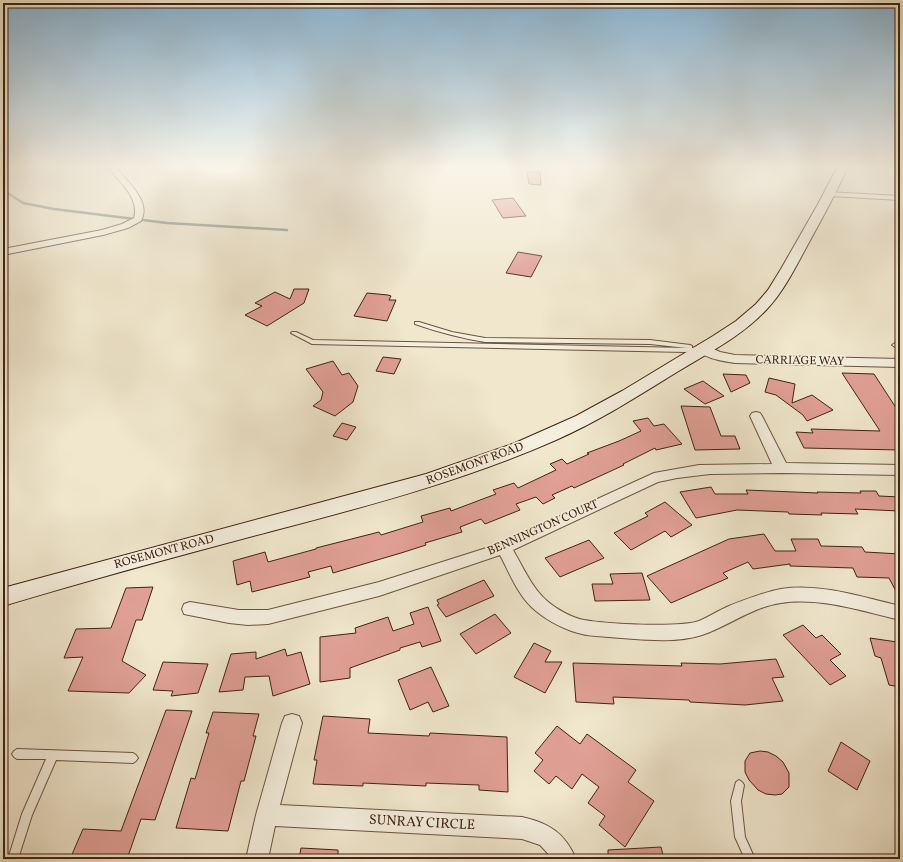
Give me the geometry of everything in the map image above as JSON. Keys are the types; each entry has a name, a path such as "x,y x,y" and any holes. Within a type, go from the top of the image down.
{"main road":[{"name":"ROSEMONT ROAD","path":"3,598 102,569 408,487 468,468 530,444 596,414 703,348 751,316 768,298 791,262 823,206"}],"street":[{"path":"3,252 103,232 125,226 138,219 140,210 139,206"},
{"name":"CARRIAGE WAY","path":"703,348 716,355 735,359 900,363"},
{"path":"756,416 781,468"},
{"name":"BENNINGTON COURT","path":"190,609 229,617 268,617 379,588 504,548 654,478 675,472 694,469 781,468 900,470"},
{"path":"504,548 528,591 541,606 559,617 582,627 628,631 682,632 700,628 735,611 780,596 808,595 838,599 900,613"},
{"path":"256,859 292,723"},
{"name":"SUNRAY CIRCLE","path":"267,815 522,828 534,830 551,840 563,854 565,859"}],"lane":[{"path":"417,323 446,333 478,339 650,342 703,348"},
{"path":"294,333 312,342 685,350 703,348"},
{"path":"17,754 134,758"},
{"path":"13,859 27,814 53,756"},
{"path":"739,785 736,801 740,837 750,859"}],"building":[{"path":"496,206 519,206 526,216 503,218"},
{"path":"518,252 542,256 531,277 506,273"},
{"path":"294,289 309,289 304,303 267,326 245,315 262,306 255,303 275,292 290,299"},
{"path":"367,293 388,295 391,296 389,300 396,300 387,321 354,316"},
{"path":"383,357 401,359 394,374 376,371"},
{"path":"333,361 342,375 349,373 358,386 353,402 335,416 313,406 321,400 323,392 306,369"},
{"path":"842,373 874,374 900,414 900,450 804,448 796,432 813,433 811,429 880,431"},
{"path":"723,374 746,375 750,383 731,392"},
{"path":"769,378 795,384 792,403 812,395 833,410 807,421 803,415 776,395 765,392"},
{"path":"703,381 724,396 705,404 684,389"},
{"path":"681,406 710,407 721,436 735,436 740,449 695,450"},
{"path":"648,418 654,426 664,424 682,444 656,450 655,448 623,464 624,465 574,488 572,486 552,495 555,498 543,504 536,497 516,504 520,510 485,524 481,519 460,527 462,532 425,543 426,545 401,553 333,573 331,566 308,572 310,577 252,592 250,581 237,585 233,561 265,552 268,562 379,532 381,535 423,522 421,516 450,508 451,511 496,494 493,490 514,483 518,488 556,470 550,464 562,459 567,464 589,454 587,453 641,431 633,421"},
{"path":"342,423 356,427 347,440 333,436"},
{"path":"711,487 715,494 748,494 746,490 818,493 817,492 861,493 860,491 876,491 879,496 900,497 900,511 855,509 858,514 821,513 822,515 737,510 696,518 680,492"},
{"path":"665,502 692,525 671,537 665,531 631,550 614,533 648,516 645,513"},
{"path":"764,534 775,551 796,551 791,539 818,539 821,546 862,547 865,552 900,554 900,599 889,578 857,577 853,568 790,566 790,564 753,569 748,562 723,573 728,578 671,603 647,576 729,539"},
{"path":"589,540 604,558 560,577 545,558"},
{"path":"642,573 650,600 595,601 592,584 613,584 610,574"},
{"path":"484,580 494,596 446,617 437,605 439,604 437,600"},
{"path":"153,587 142,620 136,620 122,661 146,675 129,693 68,691 83,657 64,658 76,629 111,628 126,588"},
{"path":"428,607 441,641 422,647 420,642 400,648 400,650 350,668 350,678 320,682 320,637 356,633 355,628 388,617 393,631 414,624 410,613"},
{"path":"495,614 511,633 476,654 460,634"},
{"path":"803,625 816,638 822,635 841,654 830,660 846,676 830,685 783,635"},
{"path":"870,638 897,642 900,651 900,687 889,685 881,658 875,656"},
{"path":"534,643 551,651 545,662 562,662 545,693 514,677"},
{"path":"285,649 287,656 301,652 310,684 273,696 269,676 245,677 243,690 219,692 231,654 256,652 256,659"},
{"path":"776,659 784,677 772,678 783,701 745,705 690,702 689,700 613,697 614,704 576,702 573,663 682,666 681,663 720,664"},
{"path":"163,662 208,664 198,693 171,696 173,691 153,690"},
{"path":"431,667 449,706 433,712 428,702 410,710 398,680"},
{"path":"166,710 192,711 155,820 141,819 127,859 70,859 83,829 121,831"},
{"path":"213,712 259,714 253,736 256,736 244,781 241,781 228,831 176,828 191,778 195,779 209,733 206,733"},
{"path":"323,716 370,719 368,733 429,736 430,733 507,737 508,792 479,790 479,785 426,783 426,786 363,783 363,786 313,784 317,760 314,760"},
{"path":"557,726 580,744 587,734 636,770 628,782 654,801 625,847 599,825 605,816 588,803 599,787 582,774 572,789 556,776 549,784 534,771 543,760 535,753"},
{"path":"841,742 870,761 857,790 828,771"},
{"path":"760,751 768,752 776,756 783,762 789,773 789,787 782,794 766,794 758,790 749,780 745,772 745,761 750,753"},
{"path":"661,847 664,859 608,859 608,850"},
{"path":"301,848 338,850 338,859 299,859"}],"waterway":[{"path":"40,206 167,223 287,230"}]}
